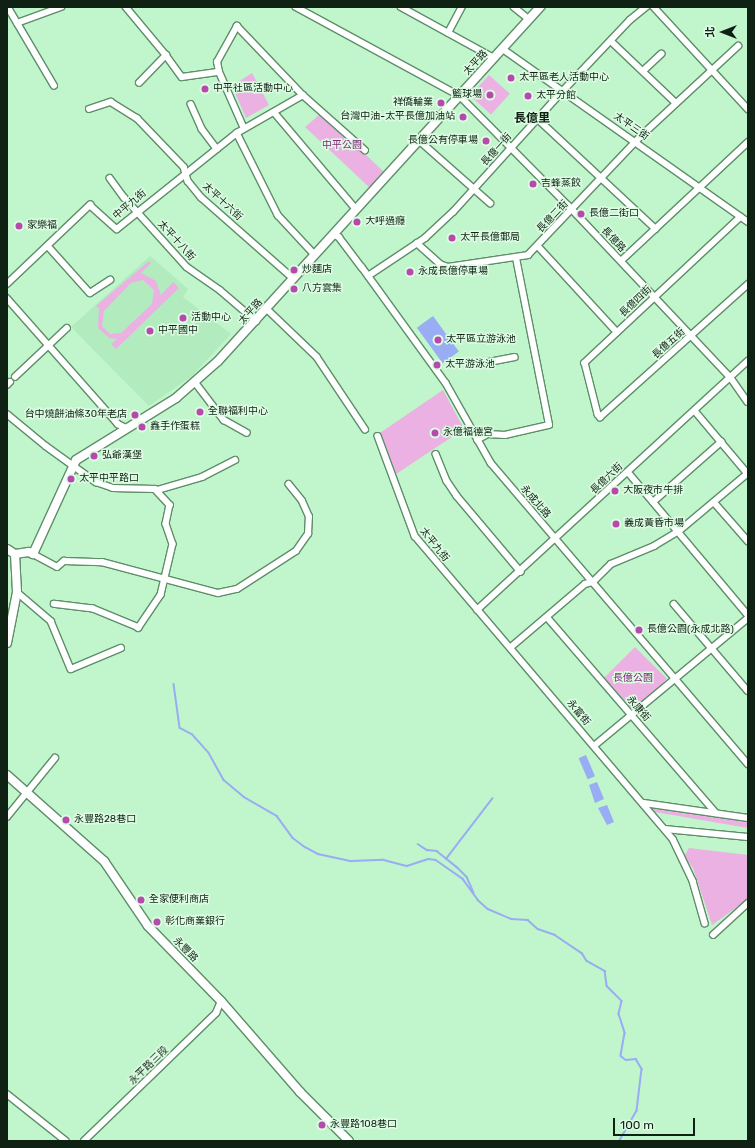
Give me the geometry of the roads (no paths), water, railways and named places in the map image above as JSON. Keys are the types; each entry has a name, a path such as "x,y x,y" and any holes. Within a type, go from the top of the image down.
{"street":[{"path":"8,7 54,86"},
{"path":"17,23 61,7"},
{"path":"126,7 182,77 218,72"},
{"name":"長億路","path":"296,7 460,96 512,147 621,261 730,378 748,402"},
{"path":"401,7 494,58"},
{"path":"448,33 462,7"},
{"path":"514,7 529,19"},
{"name":"太平路","path":"33,554 73,464 82,455 176,398 195,382 256,322 333,234 420,141 540,7"},
{"name":"長億一街","path":"368,276 417,243 444,220 611,40 646,7"},
{"path":"654,7 748,109"},
{"path":"244,129 218,72 217,62 222,49 237,26 303,94 365,150"},
{"path":"611,40 676,103"},
{"name":"長億二街","path":"417,243 440,264 448,268 528,255 636,142 738,46"},
{"name":"太平三街","path":"503,49 748,222"},
{"path":"643,71 661,54"},
{"path":"139,83 166,56"},
{"name":"中平九街","path":"7,284 90,205 116,229 237,133 303,94"},
{"name":"太平十六街","path":"89,109 104,102 118,105 137,118 184,167 185,173 201,197 294,279"},
{"path":"191,104 202,129 217,148"},
{"path":"274,112 356,209"},
{"path":"538,119 656,229"},
{"path":"237,133 278,215 315,255"},
{"path":"420,141 490,203"},
{"path":"621,261 748,142"},
{"name":"太平十八街","path":"110,178 187,267 220,290 256,322"},
{"name":"長億四街","path":"600,417 584,363 741,217"},
{"name":"永成北路","path":"333,234 339,237 446,383 491,463 748,764"},
{"path":"48,246 90,294 110,280"},
{"path":"538,246 617,332"},
{"path":"477,440 488,434 505,435 549,425 516,258"},
{"name":"長億五街","path":"600,417 748,284"},
{"path":"7,298 118,424 126,428"},
{"path":"267,309 317,357 365,429"},
{"path":"11,381 67,328"},
{"path":"488,362 515,357"},
{"name":"長億六街","path":"477,610 521,572 748,361"},
{"path":"195,382 224,420 248,433"},
{"path":"511,647 584,584 592,582 611,564 654,546 678,531 748,474 695,411"},
{"path":"7,414 46,446 73,464 82,473 106,486 158,490 199,477 235,460"},
{"name":"太平九街","path":"378,436 415,536 477,610"},
{"path":"653,502 668,487 721,442"},
{"path":"436,454 447,481 457,496 521,572"},
{"path":"594,746 633,716 748,617 628,472"},
{"path":"7,549 15,554 29,552 57,567 64,561 102,562 123,566 163,579 218,592 237,589 296,551 308,534 309,518 302,501 289,485"},
{"path":"54,604 93,610 139,628 161,595 172,539 166,524 170,505 158,490"},
{"path":"714,502 748,541"},
{"path":"7,643 17,592 15,554"},
{"path":"17,592 51,621 70,669 120,648"},
{"path":"674,604 748,691"},
{"name":"永富街","path":"477,610 511,647 674,839 686,863 705,923"},
{"name":"永康街","path":"547,617 716,813"},
{"path":"7,817 55,758"},
{"name":"永豐路","path":"7,775 104,861 148,926 221,1001 300,1092 349,1141"},
{"path":"644,803 748,818"},
{"path":"665,829 748,837"},
{"path":"713,935 748,903"},
{"name":"永平路三段","path":"84,1141 216,1013 221,1001"},
{"path":"7,1094 66,1141"}],"water":[{"name":"太平區立游泳池","path":"433,316 459,352 443,363 417,328"},
{"path":"586,755 595,776 588,779 579,758"},
{"path":"597,782 604,799 595,803 589,785"},
{"path":"607,805 614,822 607,825 598,808"}],"waterway":[{"path":"174,684 180,728 192,734 209,753 224,780 244,797 277,816 293,838 305,847 318,854 351,861 384,860 407,866 428,859 436,860 463,879 478,900 488,909 511,919 528,920 538,929 555,935 582,953 587,961 605,971 607,986 622,1001 619,1014 625,1033 621,1056 626,1060 636,1059 642,1069 637,1111 620,1141"},
{"path":"446,859 492,799"},
{"path":"418,844 427,850 437,851 457,867 467,877 474,893"}],"place":[{"name":"太平區老人活動中心","path":"511,78"},
{"name":"中平社區活動中心","path":"205,89"},
{"name":"籃球場","path":"490,95"},
{"name":"太平分館","path":"528,96"},
{"name":"祥僑輪業","path":"441,103"},
{"name":"台灣中油-太平長億加油站","path":"463,117"},
{"name":"長億公有停車場","path":"486,141"},
{"name":"吉蜂蒸餃","path":"533,184"},
{"name":"長億二街口","path":"581,214"},
{"name":"大呼過癮","path":"357,222"},
{"name":"家樂福","path":"19,226"},
{"name":"太平長億郵局","path":"452,238"},
{"name":"炒麵店","path":"294,270"},
{"name":"永成長億停車場","path":"410,272"},
{"name":"八方雲集","path":"294,289"},
{"name":"活動中心","path":"183,318"},
{"name":"中平國中","path":"150,331"},
{"name":"太平區立游泳池","path":"438,340"},
{"name":"太平游泳池","path":"437,365"},
{"name":"全聯福利中心","path":"200,412"},
{"name":"台中燒餅油條30年老店","path":"135,415"},
{"name":"鑫手作蛋糕","path":"142,427"},
{"name":"永億福德宮","path":"435,433"},
{"name":"弘爺漢堡","path":"94,456"},
{"name":"太平中平路口","path":"71,479"},
{"name":"大阪夜市牛排","path":"615,491"},
{"name":"義成黃昏市場","path":"616,524"},
{"name":"長億公園(永成北路)","path":"639,630"},
{"name":"永豐路28巷口","path":"66,820"},
{"name":"全家便利商店","path":"141,900"},
{"name":"彰化商業銀行","path":"157,922"},
{"name":"永豐路108巷口","path":"322,1125"}],"district":[{"name":"長億里","path":"532,119"}],"park label":[{"name":"中平公園","path":"342,146"},
{"name":"長億公園","path":"633,679"}]}
